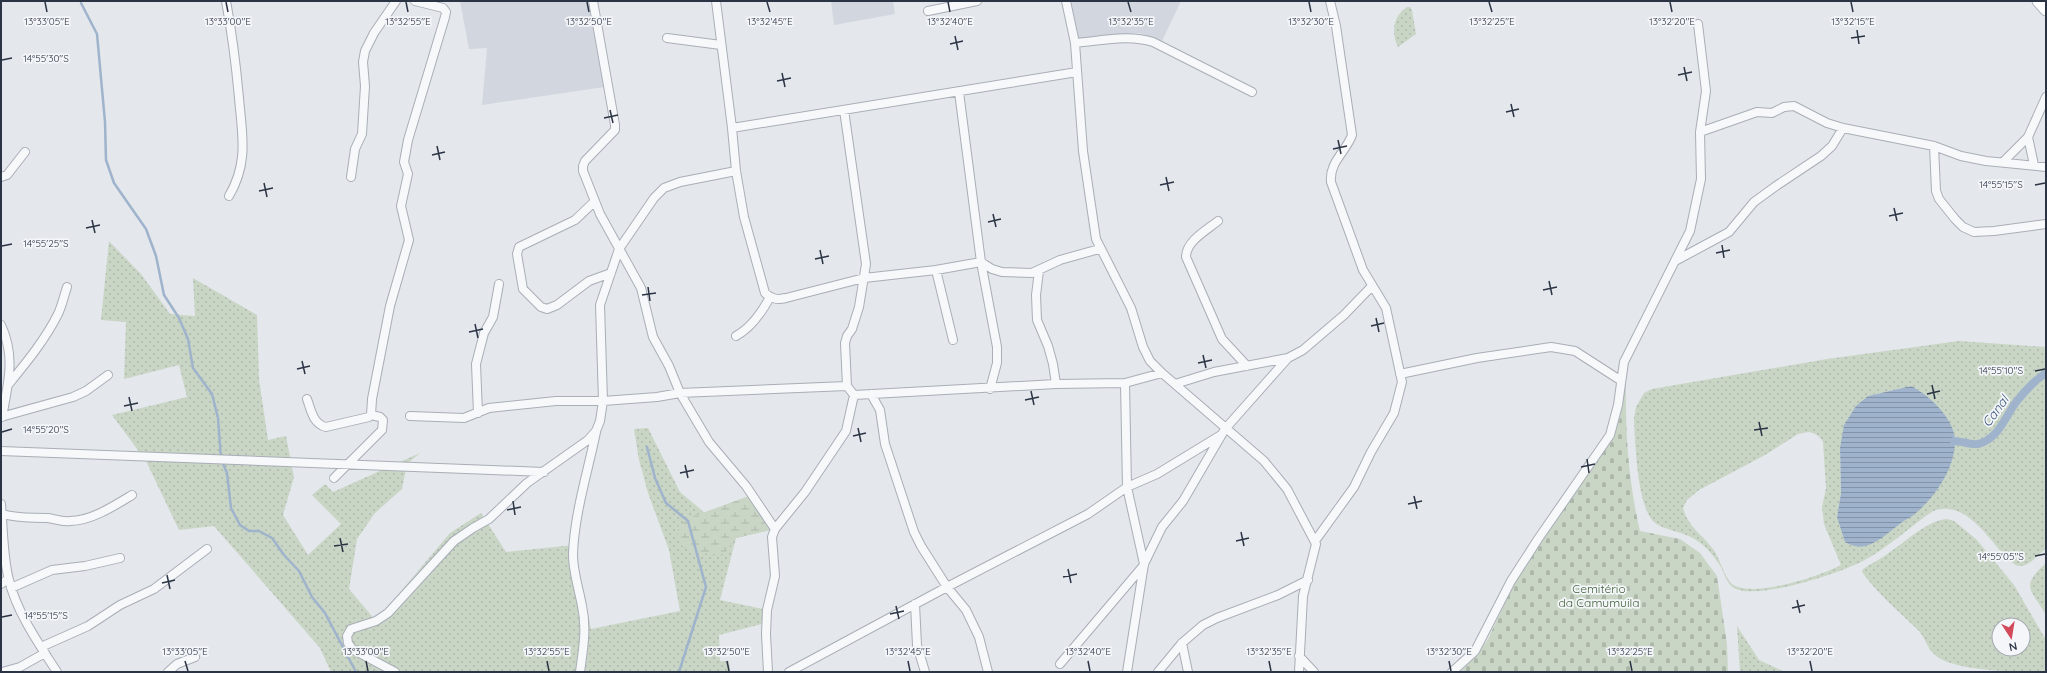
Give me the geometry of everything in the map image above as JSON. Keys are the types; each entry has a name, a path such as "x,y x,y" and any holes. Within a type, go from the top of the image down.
{"main road":[{"path":"2038,1 2046,10"}],"street":[{"path":"226,1 234,50 244,146 237,182 229,196"},
{"path":"351,177 355,150 362,134 365,86 363,62 365,51 374,33 396,1"},
{"path":"371,415 372,399 390,306 408,240 401,206 408,174 404,162 408,140 446,12 443,8 415,1"},
{"path":"593,1 615,130 583,166 600,214 641,288 653,338 669,366 680,392 709,442 746,486 775,529"},
{"path":"716,1 736,171 744,217 765,293 770,298 777,300 864,278 936,270 981,262 992,269 1002,272 1032,273 1060,260 1099,249"},
{"path":"928,11 978,1"},
{"path":"1066,1 1075,43 1083,151 1096,239 1099,249 1131,308 1143,347 1150,361 1223,432 1264,461 1275,473 1287,489 1315,541 1316,548 1303,596 1299,672"},
{"path":"1315,541 1354,487 1371,452 1394,414 1402,389 1386,308 1363,270 1331,182 1332,166 1350,141 1352,135 1336,26 1330,1"},
{"path":"1452,672 1474,651 1515,575 1580,476 1602,449 1610,434 1618,405 1620,380 1624,362 1634,340 1677,260 1690,231 1701,179 1700,132 1706,91 1698,24"},
{"path":"667,38 722,45"},
{"path":"1075,43 1141,38 1153,42 1252,92"},
{"path":"732,128 1077,72"},
{"path":"959,92 981,262 998,355 990,389"},
{"path":"2003,162 2028,137 2046,97"},
{"path":"1700,132 1757,112 1776,112 1789,105 1794,106 1827,123 1843,128 1934,146 1961,156 2046,167"},
{"path":"844,110 866,264 858,307 852,329 847,336 845,343 847,386 854,395"},
{"path":"1677,260 1730,232 1754,202 1821,156 1832,146 1843,128"},
{"path":"2028,137 2034,165"},
{"path":"1934,146 1936,191 1939,198 1963,227 1974,232 1994,232 2046,224"},
{"path":"1,177 6,175 25,152"},
{"path":"580,672 585,634 583,606 576,580 573,556 580,506 603,401 600,305 620,249 654,198 664,188 680,182 736,171"},
{"path":"595,200 567,224 519,247 517,254 521,284 527,294 541,307 547,309 557,305 590,281 611,273"},
{"path":"1218,221 1191,243 1186,250 1186,257 1222,339 1247,366"},
{"path":"936,270 952,340"},
{"path":"1039,271 1036,295 1037,320 1048,346 1056,384"},
{"path":"478,413 476,364 484,333 493,317 499,284"},
{"path":"1060,664 1144,564 1162,527 1183,500 1223,432 1288,358 1309,345 1344,315 1372,286"},
{"path":"8,385 30,358 48,331 58,313 67,287"},
{"path":"736,336 743,332 763,310 770,298"},
{"path":"1,325 8,339 10,355 8,385 1,417 73,397 86,391 108,375"},
{"path":"1400,374 1477,358 1551,347 1575,351 1620,380"},
{"path":"1175,384 1214,372 1288,358"},
{"path":"854,395 990,389 1056,384 1125,383 1162,373"},
{"path":"1125,383 1127,486 1144,564 1127,672"},
{"path":"410,416 451,419 464,418 489,408 556,401 603,401 657,396 680,392 847,386"},
{"path":"871,394 880,410 885,444 914,532 921,546 947,587 966,610 973,623 985,657 988,672"},
{"path":"768,672 766,634 767,610 775,576 772,537 775,529 804,492 846,431 854,395"},
{"path":"307,399 316,422 321,426 326,427 369,417 371,415 380,416 383,420 384,425 382,430 334,478"},
{"path":"395,672 352,649 348,643 347,636 351,629 376,621 388,612 454,542 473,528 490,519 527,484 588,440 596,431"},
{"path":"789,672 947,587 1088,514 1127,486 1157,474 1223,432"},
{"path":"1,451 544,472"},
{"path":"2,514 18,519 49,518 70,522 81,520 112,507 132,495"},
{"path":"1,504 8,579 14,597 43,650 58,672"},
{"path":"2,672 20,667 43,650 88,626 120,605 154,589 207,549"},
{"path":"11,588 52,570 85,566 120,558"},
{"path":"1,584 8,579"},
{"path":"1158,672 1192,632 1217,618 1278,595 1308,580"},
{"path":"915,604 917,646 925,672"},
{"path":"1182,642 1188,672"},
{"path":"1299,656 1314,672"},
{"path":"168,672 177,664 195,657"}],"shaded area":[{"path":"460,1 588,1 604,87 482,105 487,48 469,49"},
{"path":"831,1 893,1 895,14 834,25"},
{"path":"1071,1 1181,1 1162,41 1139,33 1079,39"}],"green space":[{"path":"1407,7 1410,7 1412,10 1416,34 1398,47 1394,36 1396,20 1402,11"},
{"path":"109,241 141,274 170,314 195,316 193,278 257,315 259,379 268,440 286,436 294,477 283,515 308,555 341,524 312,495 325,484 333,492 420,453 407,464 402,489 375,513 357,539 349,589 376,621 450,533 481,513 506,552 574,545 591,629 680,611 669,550 648,493 639,460 634,429 648,428 680,492 705,513 752,495 775,529 736,538 720,600 767,610 766,623 719,635 720,661 729,661 730,672 331,672 320,648 214,526 179,530 146,461 112,415 187,397 179,365 124,379 126,322 101,320"},
{"path":"1959,341 2046,347 2046,549 2031,562 2021,566 2013,563 2005,556 1974,522 1962,513 1948,509 1933,511 1880,551 1850,567 1799,584 1763,591 1748,591 1736,589 1730,585 1716,560 1702,544 1694,538 1655,523 1644,504 1636,458 1634,418 1636,407 1644,393 1652,389 1827,359","holes":["1911,386 1953,430 1954,444 1916,513 1906,519 1837,517 1841,493 1840,448 1868,396","1808,432 1817,435 1823,442 1826,488 1822,507 1824,524 1841,565 1803,580 1770,587 1755,589 1742,588 1732,584 1715,553 1709,544 1692,526 1685,515 1683,508 1687,500 1699,490 1765,455 1798,434"]},
{"name":"Cemitério da Camumuila","path":"1626,377 1628,454 1640,531 1680,539 1700,553 1717,576 1727,644 1728,672 1460,672 1477,655 1488,639 1514,584 1583,478 1614,436 1620,417"},
{"path":"752,495 775,529 736,538 724,554 698,553 686,549 681,545 678,539 678,526 694,516"},
{"path":"1947,519 1954,521 1976,539 2014,585 2046,640 2046,672 1987,670 1970,668 1943,660 1931,651 1920,632 1881,595 1868,580 1862,572 1863,569 1932,523"},
{"path":"2046,563 2046,615 2032,593 2030,583 2033,577"},
{"path":"1737,626 1759,660 1785,672 1740,672"}],"water":[{"path":"1911,386 1936,404 1950,423 1955,441 1951,464 1939,487 1924,506 1875,542 1862,547 1852,545 1845,542 1837,517 1841,493 1840,448 1844,425 1856,406 1868,396"}],"waterway":[{"path":"81,3 97,34 105,122 106,160 114,183 146,229 156,256 164,295 179,318 188,339 193,368 212,394 218,418 221,459 227,473 231,508 240,525 249,531 259,531 272,538 284,555 299,571 312,597 325,613 356,672"},
{"name":"Canal","path":"1954,441 1978,444 1991,437 2001,426 2020,397 2034,382 2046,373"},
{"path":"647,447 655,478 666,503 688,521 706,587 679,672"}]}
